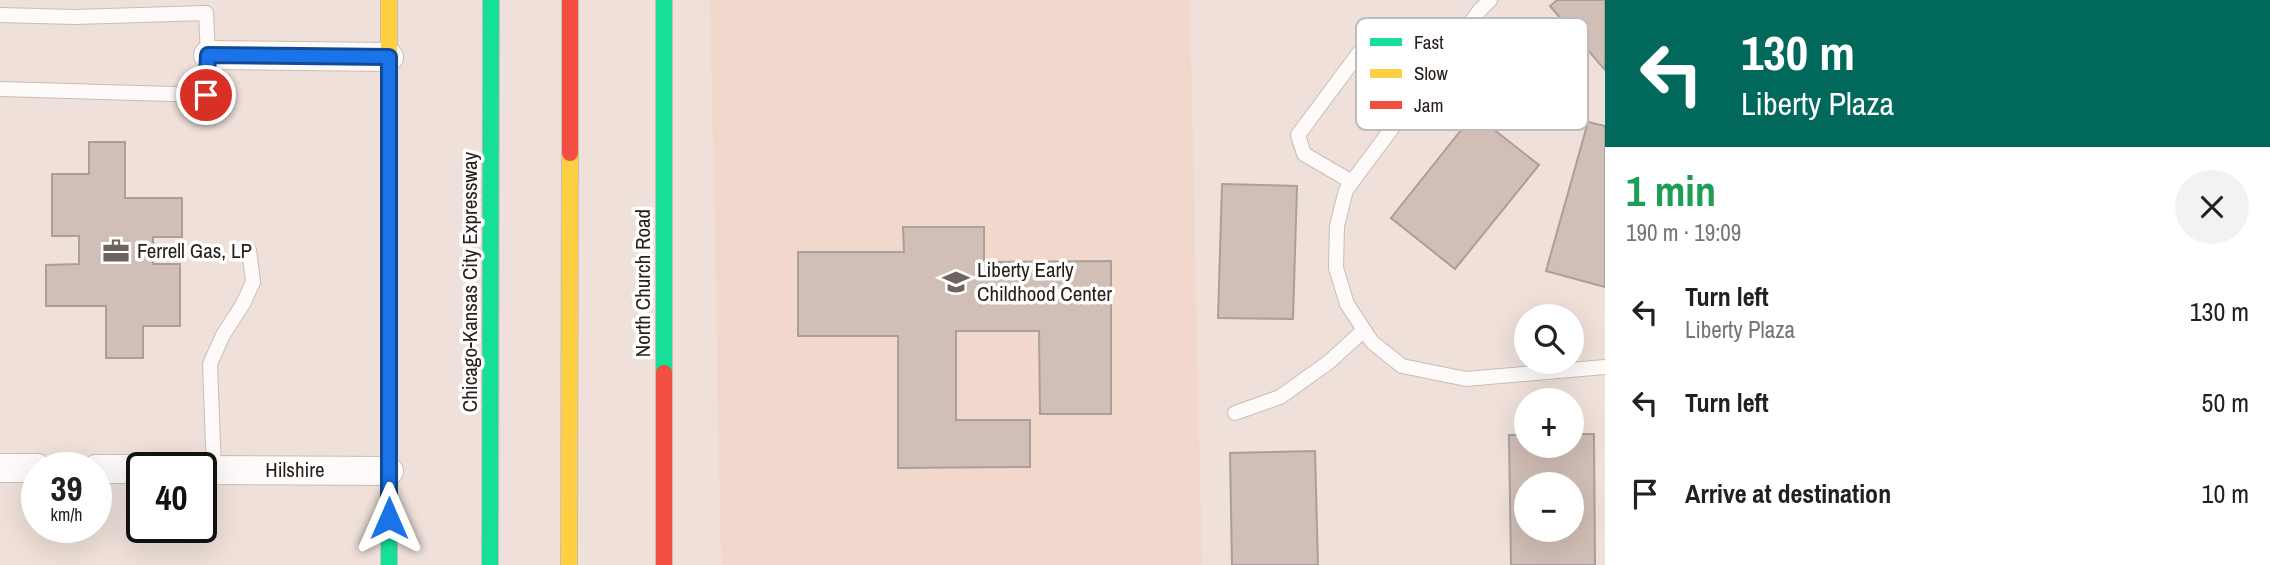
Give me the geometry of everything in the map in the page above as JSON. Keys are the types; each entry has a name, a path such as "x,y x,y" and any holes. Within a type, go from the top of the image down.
{"main road":[{"path":"389,0 389,565"},
{"name":"Chicago-Kansas City Expressway","path":"490,565 491,0"},
{"path":"569,565 570,0"},
{"name":"North Church Road","path":"664,0 664,565"}],"street":[{"path":"208,55 389,57"},
{"path":"0,468 21,468"},
{"name":"Hilshire","path":"217,470 389,471"}],"lane":[{"path":"75,0 75,16"},
{"path":"1473,18 1490,0"},
{"path":"0,15 206,13 208,55 206,95 0,89"},
{"path":"1352,182 1304,154 1298,135 1356,57"},
{"path":"1391,130 1346,190 1337,226 1336,268 1347,304 1372,342 1402,366 1466,379 1605,367"},
{"path":"208,452 210,364 253,282 249,250"},
{"path":"1235,413 1280,397 1329,362 1364,330"}],"shaded area":[{"name":"Liberty Early Childhood Center","path":"710,0 1190,0 1202,565 721,565"}],"building":[{"path":"1557,0 1605,0 1605,70 1588,50 1588,18 1560,18 1550,6"},
{"path":"1588,122 1605,126 1605,287 1546,271 1586,130 1588,130"},
{"path":"1461,130 1494,130 1539,165 1455,269 1391,218"},
{"name":"Ferrell Gas, LP","path":"89,142 125,142 125,198 182,198 182,237 153,237 153,264 180,264 180,326 143,326 143,358 106,358 106,306 46,306 46,265 79,264 79,236 52,236 52,174 89,174"},
{"path":"1222,184 1297,186 1293,319 1218,318"},
{"name":"Liberty Early Childhood Center","path":"903,227 984,227 984,262 1111,261 1111,414 1040,414 1039,331 956,331 956,420 1030,420 1030,467 898,468 898,336 798,336 798,252 904,252"},
{"path":"1584,434 1594,434 1595,565 1511,565 1509,435 1514,435 1514,458 1584,458"},
{"path":"1315,451 1318,565 1232,565 1230,453"}],"traffic: fast":[{"path":"490,565 491,0"},
{"path":"664,0 664,373"},
{"path":"389,132 389,565"}],"traffic: slow":[{"path":"389,0 389,132"},
{"path":"569,565 570,153"}],"traffic: jam":[{"path":"570,0 570,153"},
{"path":"664,373 664,565"}],"place":[{"name":"Ferrell Gas, LP","path":"116,251"},
{"name":"Liberty Early Childhood Center","path":"956,282"}],"route":[{"path":"206,95 208,55 389,57 389,518"}]}
